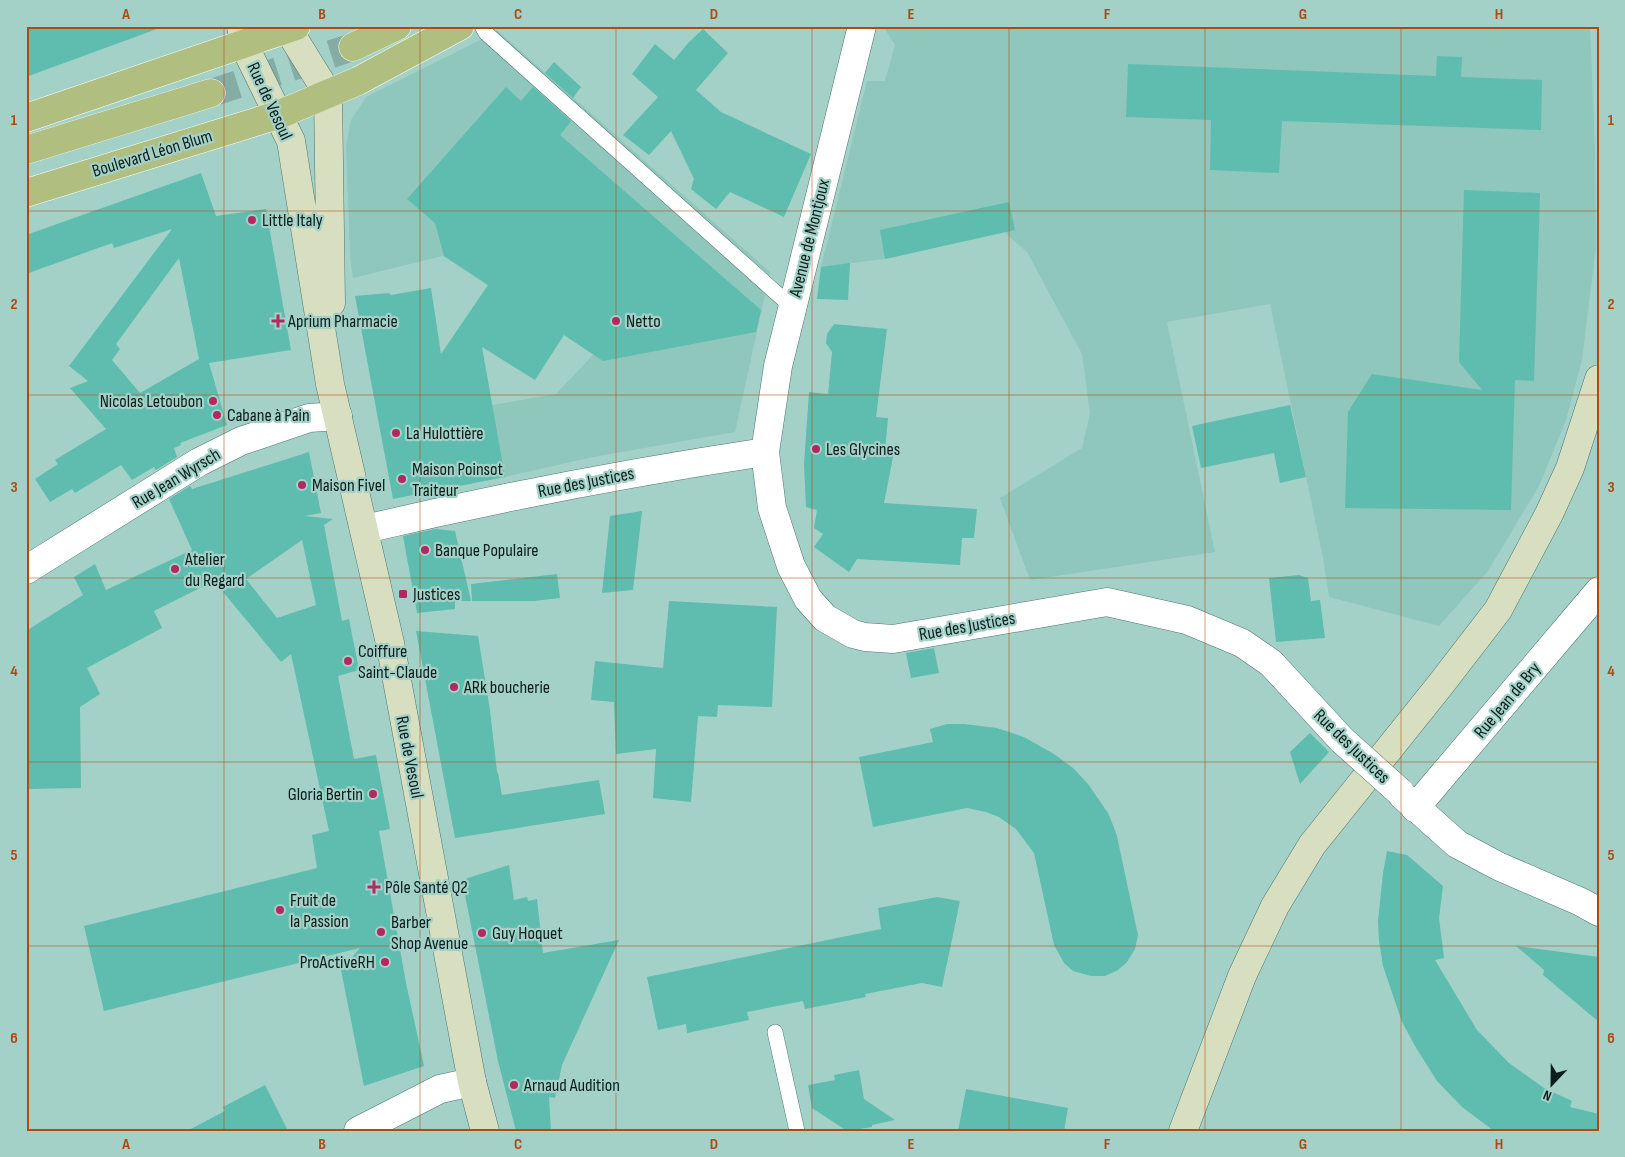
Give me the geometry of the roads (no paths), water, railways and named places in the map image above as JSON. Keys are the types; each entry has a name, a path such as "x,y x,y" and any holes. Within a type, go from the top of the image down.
{"main road":[{"path":"353,47 397,26"},
{"name":"Boulevard Léon Blum","path":"26,192 278,115 358,81 460,26"},
{"path":"26,118 242,35 290,27 328,94"},
{"name":"Rue de Vesoul","path":"242,35 291,141 330,384 390,643 472,1082 485,1131"},
{"path":"26,150 211,93"},
{"name":"Rue de Vesoul","path":"328,94 327,132 331,250 330,384"},
{"path":"1183,1131 1242,976 1275,906 1312,846 1442,684 1498,610 1550,514 1570,468 1599,379"}],"street":[{"name":"Avenue de Montjoux","path":"765,452 778,366 862,26"},
{"name":"Rue Jean Wyrsch","path":"26,570 216,453 241,441 309,418 338,416"},
{"name":"Rue des Justices","path":"365,529 469,505 654,469 765,452 772,508 791,566 808,599 825,618 853,634 893,639 1107,602 1187,620 1242,643 1271,663 1342,740 1457,844 1498,866 1581,902 1599,912"},
{"name":"Rue Jean de Bry","path":"1408,800 1599,591"},
{"path":"358,1131 440,1089 472,1082"}],"lane":[{"path":"482,26 494,39 792,307"},
{"path":"775,1032 797,1131"}],"tunnel":[{"path":"211,93 353,47"}],"place":[{"name":"Little Italy","path":"252,220"},
{"name":"Aprium Pharmacie","path":"278,321"},
{"name":"Netto","path":"616,321"},
{"name":"Nicolas Letoubon","path":"213,401"},
{"name":"Cabane à Pain","path":"217,415"},
{"name":"La Hulottière","path":"396,433"},
{"name":"Les Glycines","path":"816,449"},
{"name":"Maison Poinsot Traiteur","path":"402,479"},
{"name":"Maison Fivel","path":"302,485"},
{"name":"Banque Populaire","path":"425,550"},
{"name":"Atelier du Regard","path":"175,569"},
{"name":"Justices","path":"403,594"},
{"name":"Coiffure Saint-Claude","path":"348,661"},
{"name":"ARk boucherie","path":"454,687"},
{"name":"Gloria Bertin","path":"373,794"},
{"name":"Pôle Santé Q2","path":"374,887"},
{"name":"Fruit de la Passion","path":"280,910"},
{"name":"Barber Shop Avenue","path":"381,932"},
{"name":"Guy Hoquet","path":"482,933"},
{"name":"ProActiveRH","path":"385,962"},
{"name":"Arnaud Audition","path":"514,1085"}]}
